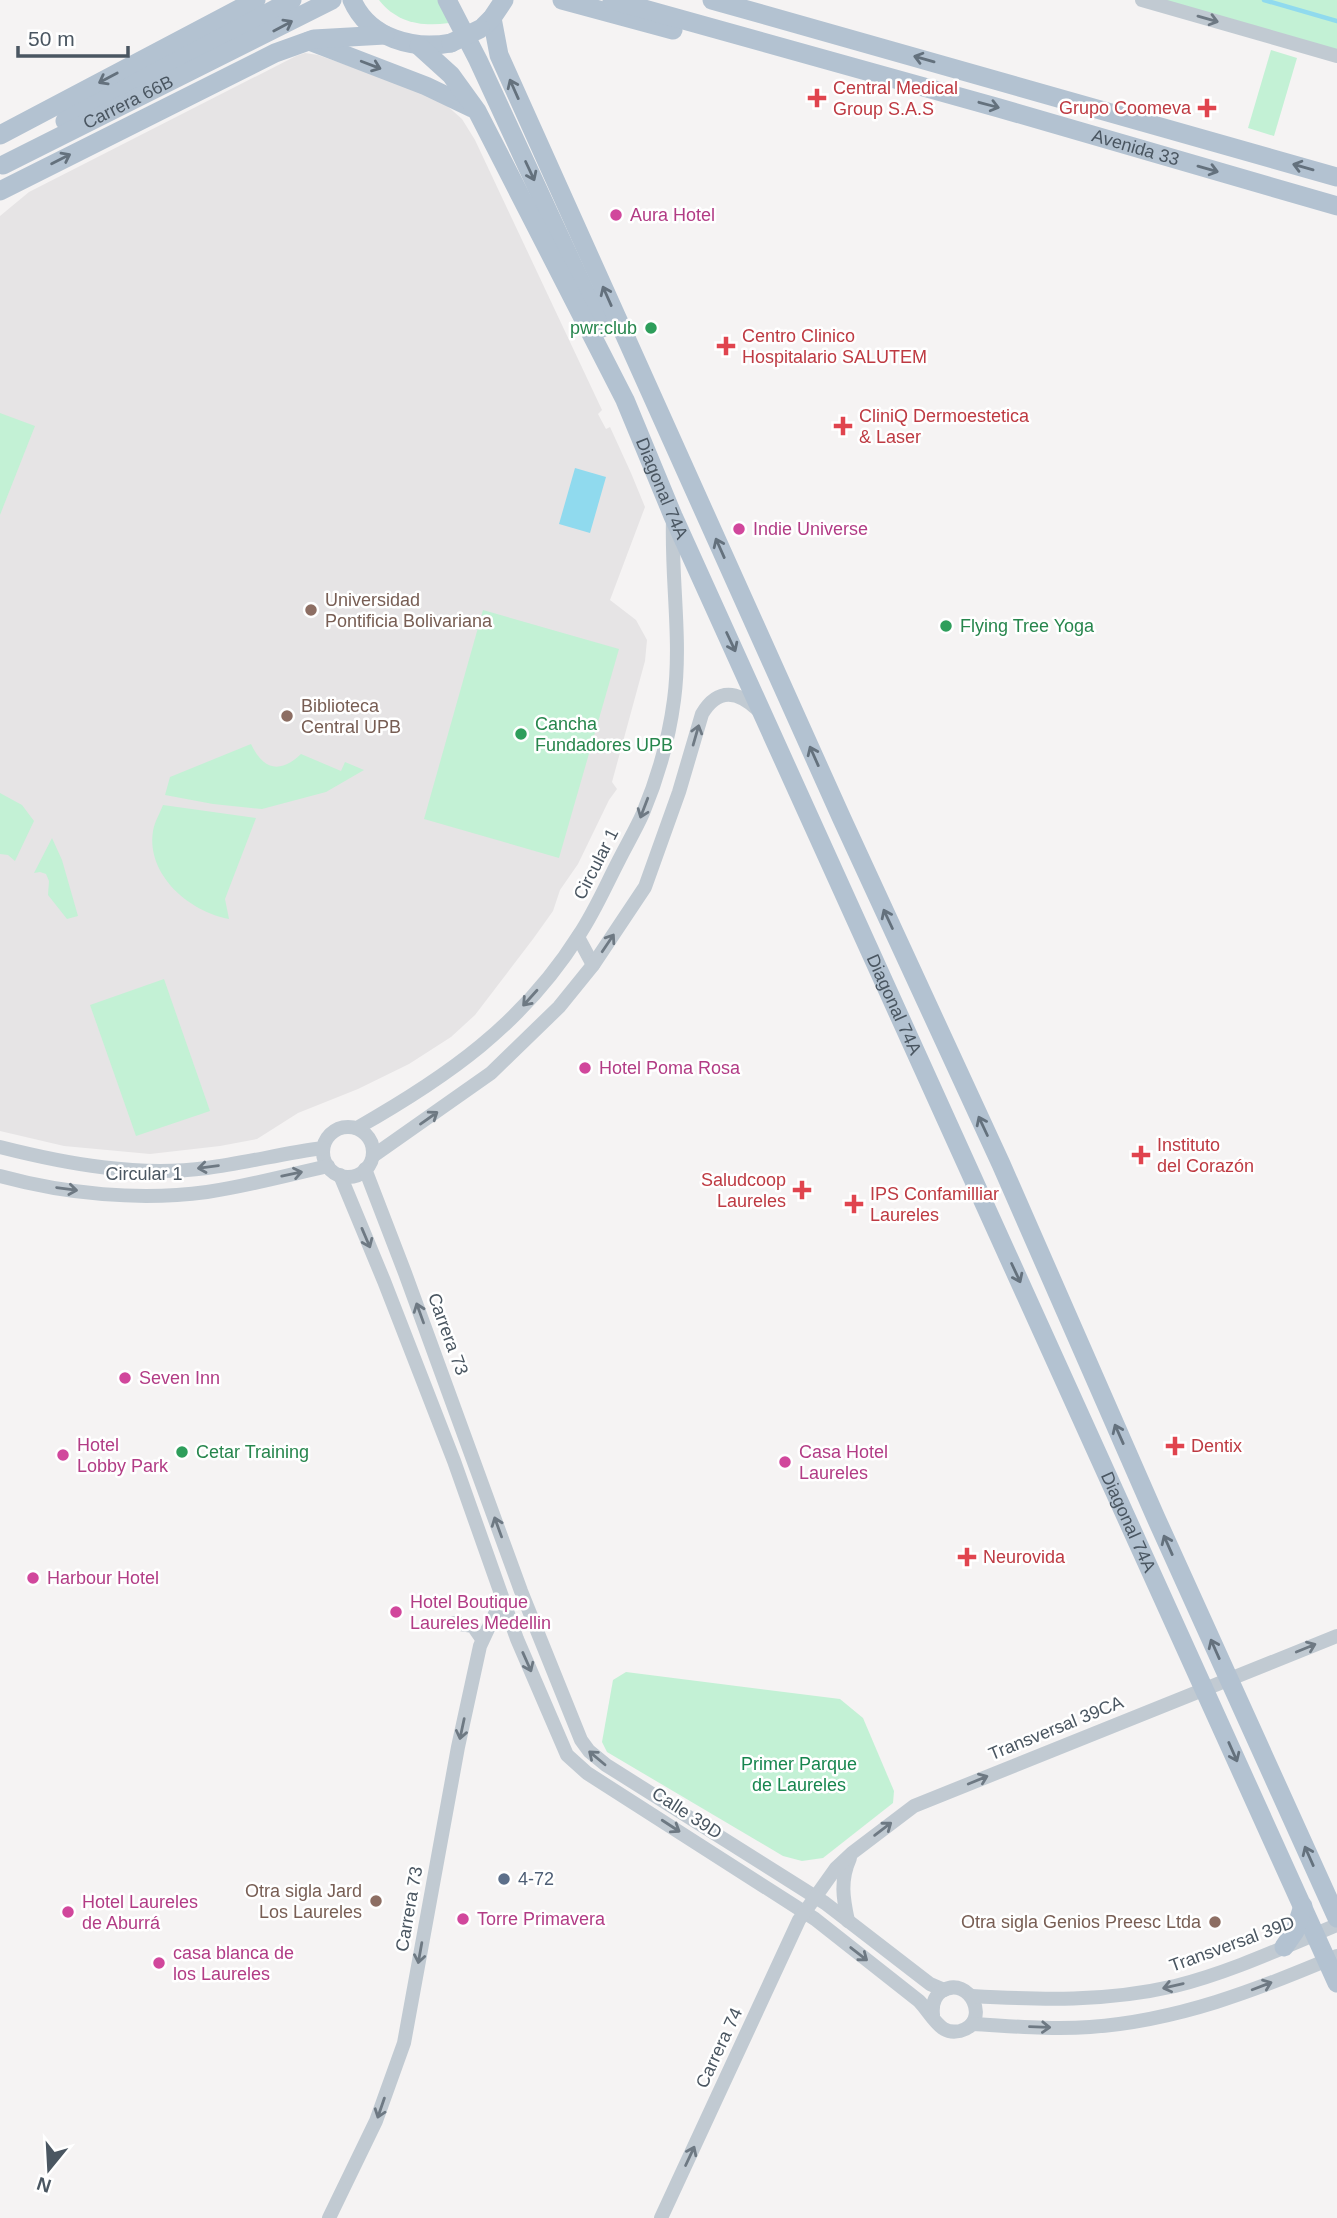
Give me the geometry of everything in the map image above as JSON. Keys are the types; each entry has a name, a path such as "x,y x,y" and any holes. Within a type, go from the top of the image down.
{"main road":[{"name":"Carrera 66B","path":"1,162 292,0"},
{"name":"Carrera 66B","path":"1,162 332,0"},
{"path":"352,0 368,22 385,35 419,46 451,43 486,23 504,0"},
{"path":"447,0 469,40 601,325 625,400"},
{"path":"562,0 762,51 853,68"},
{"name":"Avenida 33","path":"612,0 1337,206"},
{"name":"Avenida 33","path":"712,0 1337,177"},
{"path":"759,0 786,8 888,49"},
{"path":"0,135 248,4"},
{"path":"248,4 241,19 250,39 267,52 275,53"},
{"name":"Diagonal 74A","path":"486,23 842,819 1001,1164 1337,1918"},
{"path":"0,191 275,53 307,41 385,35"},
{"path":"307,41 426,86 477,110"},
{"name":"Diagonal 74A","path":"419,46 451,75 477,110 625,400 673,516 1315,1934 1332,1958 1337,1983"},
{"path":"166,48 183,57 192,74 193,83 186,98"},
{"path":"1284,1947 1295,1931 1303,1906"}],"street":[{"path":"1142,0 1337,56"},
{"name":"Circular 1","path":"357,1128 419,1093 473,1053 509,1021 537,991 578,937 600,899 643,814 668,733 677,666 673,516"},
{"path":"340,1175 354,1176 365,1170 373,1156 491,1073 559,1007 593,965 645,887 679,792 702,714 708,705 720,696 734,694 748,701 766,718"},
{"path":"654,781 679,792"},
{"path":"578,937 593,965"},
{"path":"373,1156 370,1140 357,1128 343,1127 336,1130 323,1148 328,1166 340,1175 384,1281 449,1448 499,1592"},
{"name":"Circular 1","path":"0,1147 78,1164 152,1170 206,1168 323,1148"},
{"name":"Circular 1","path":"0,1176 74,1191 153,1195 209,1192 328,1166"},
{"name":"Carrera 73","path":"365,1170 521,1591"},
{"name":"Calle 39D","path":"521,1591 581,1740 589,1751 606,1765 814,1896 930,1984 944,1990"},
{"name":"Carrera 73","path":"329,2218 376,2121 404,2043 458,1746 482,1639 499,1592"},
{"name":"Calle 39D","path":"499,1592 567,1755 587,1773 804,1911 919,2001 933,2015"},
{"path":"454,1623 472,1626 482,1639"},
{"name":"Transversal 39CA","path":"814,1896 852,1853 914,1805 1337,1636"},
{"path":"848,1921 842,1892 843,1879 852,1853"},
{"name":"Carrera 74","path":"661,2218 804,1911 814,1896"},
{"name":"Transversal 39D","path":"972,1996 1052,2001 1122,1996 1178,1985 1217,1973 1337,1925"},
{"path":"972,2024 1066,2028 1143,2020 1213,2004 1332,1958"},
{"path":"959,1988 972,1996 977,2010 972,2024 965,2030 946,2030 937,2024 933,2015 934,2000 944,1990 959,1988"}],"shaded area":[{"name":"Universidad Pontificia Bolivariana","path":"305,53 318,55 417,90 445,104 462,119 475,140 602,410 598,414 606,429 610,427 631,473 645,507 610,600 636,620 647,640 645,661 612,782 617,789 578,864 560,890 553,911 533,939 475,1015 451,1037 409,1064 358,1089 298,1113 257,1139 220,1146 150,1154 64,1146 0,1131 0,216 29,192"}],"green space":[{"path":"379,0 438,0 449,23 411,22 394,14"},
{"path":"1142,0 1337,0 1337,56"},
{"path":"1271,50 1297,58 1274,136 1248,128"},
{"path":"0,413 35,426 0,515"},
{"name":"Cancha Fundadores UPB","path":"483,610 619,649 559,858 424,819"},
{"path":"251,744 261,759 273,766 286,765 301,754 341,771 345,762 364,770 326,792 262,809 165,795 170,777"},
{"path":"0,793 22,805 34,821 15,861 8,855 0,854"},
{"path":"163,805 256,818 225,899 229,919 214,915 186,900 164,876 156,862 153,847 154,828"},
{"path":"52,838 62,860 78,916 67,919 48,895 49,881 46,874 34,873"},
{"path":"164,979 210,1111 136,1136 90,1005"},
{"name":"Primer Parque de Laureles","path":"626,1672 840,1699 863,1718 894,1791 893,1803 823,1858 802,1861 783,1856 607,1752 602,1742 613,1680"}],"water":[{"path":"575,468 606,477 590,533 559,524"}],"waterway":[{"path":"1264,0 1337,21"}],"place":[{"name":"Central Medical Group S.A.S","path":"817,98"},
{"name":"Grupo Coomeva","path":"1207,108"},
{"name":"Aura Hotel","path":"616,215"},
{"name":"pwr:club","path":"651,328"},
{"name":"Centro Clinico Hospitalario SALUTEM","path":"726,346"},
{"name":"CliniQ Dermoestetica & Laser","path":"843,426"},
{"name":"Indie Universe","path":"739,529"},
{"name":"Universidad Pontificia Bolivariana","path":"311,610"},
{"name":"Flying Tree Yoga","path":"946,626"},
{"name":"Biblioteca Central UPB","path":"287,716"},
{"name":"Cancha Fundadores UPB","path":"521,734"},
{"name":"Hotel Poma Rosa","path":"585,1068"},
{"name":"Instituto del Corazón","path":"1141,1155"},
{"name":"Saludcoop Laureles","path":"802,1190"},
{"name":"IPS Confamilliar Laureles","path":"854,1204"},
{"name":"Seven Inn","path":"125,1378"},
{"name":"Dentix","path":"1175,1446"},
{"name":"Cetar Training","path":"182,1452"},
{"name":"Hotel Lobby Park","path":"63,1455"},
{"name":"Casa Hotel Laureles","path":"785,1462"},
{"name":"Neurovida","path":"967,1557"},
{"name":"Harbour Hotel","path":"33,1578"},
{"name":"Hotel Boutique Laureles Medellin","path":"396,1612"},
{"name":"4-72","path":"504,1879"},
{"name":"Otra sigla Jard Los Laureles","path":"376,1901"},
{"name":"Hotel Laureles de Aburrá","path":"68,1912"},
{"name":"Torre Primavera","path":"463,1919"},
{"name":"Otra sigla Genios Preesc Ltda","path":"1215,1922"},
{"name":"casa blanca de los Laureles","path":"159,1963"}]}
